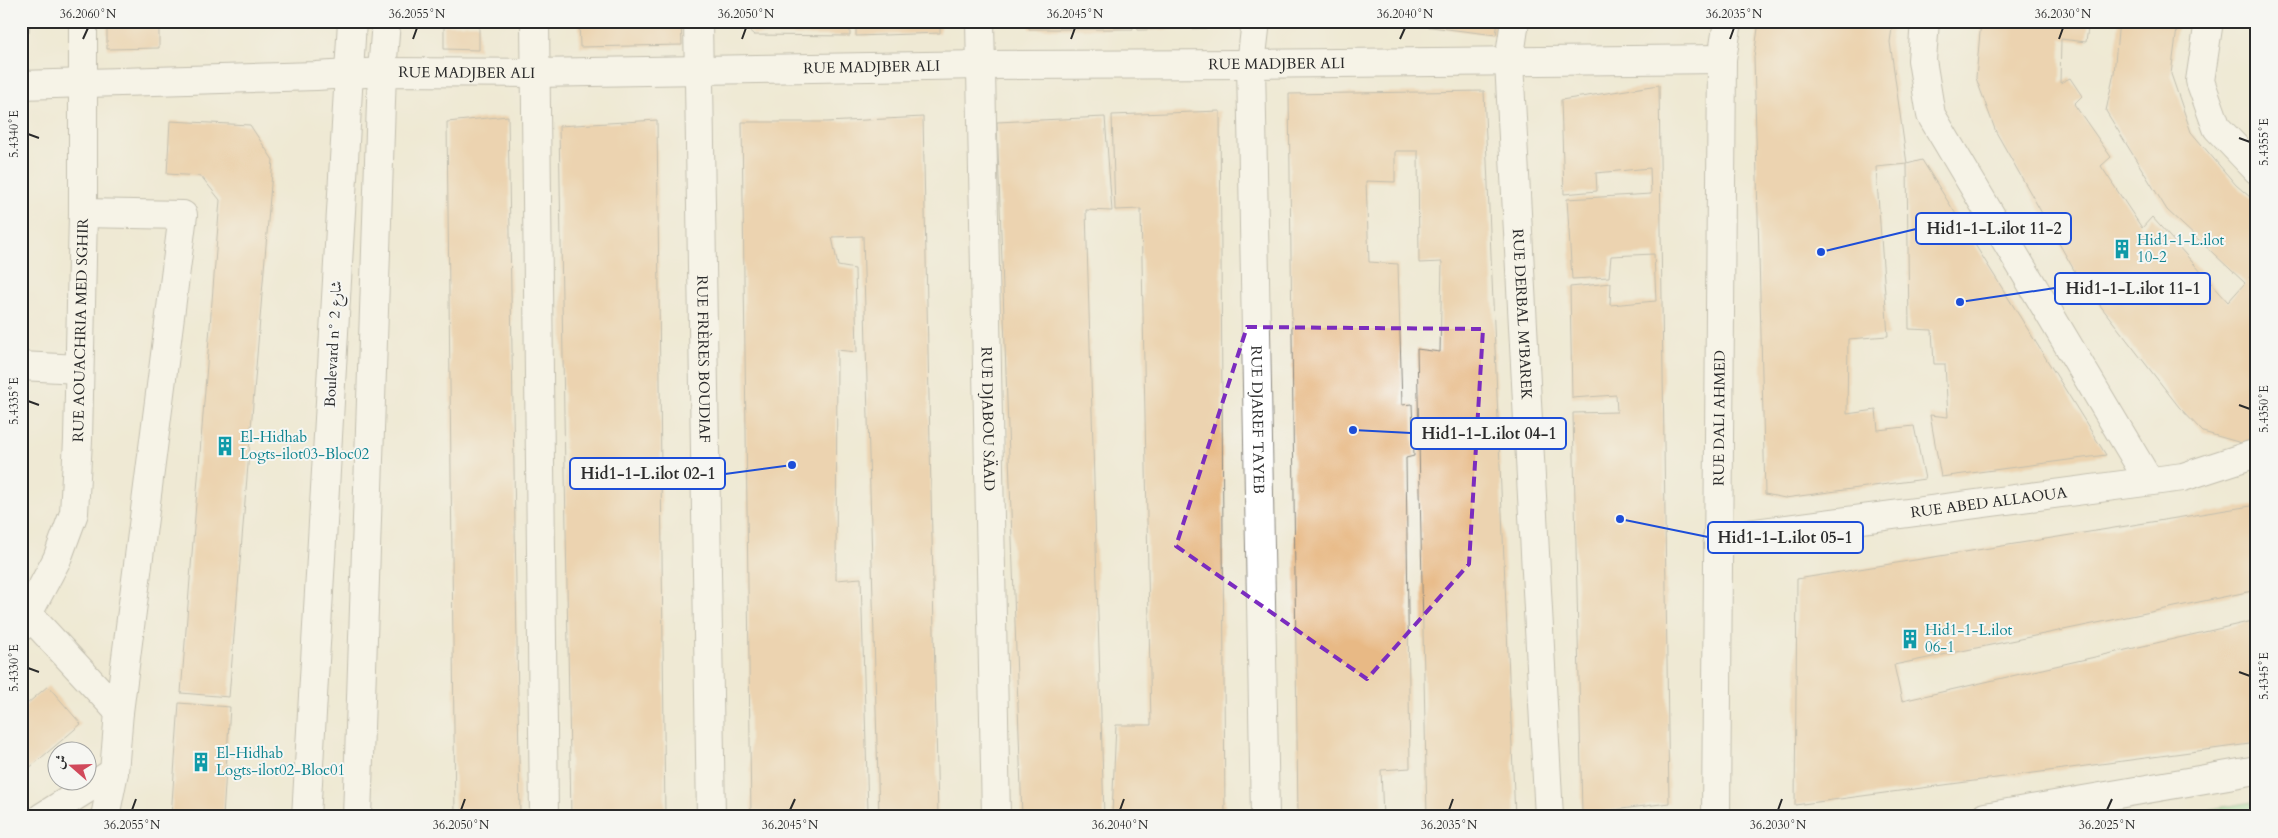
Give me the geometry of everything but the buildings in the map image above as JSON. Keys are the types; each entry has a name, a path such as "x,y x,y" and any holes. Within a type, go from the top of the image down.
{"street":[{"name":"RUE AOUACHRIA MED SGHIR","path":"25,621 58,559 74,513 83,213 83,21"},
{"name":"Boulevard n° شارع 2","path":"306,817 352,21"},
{"path":"356,817 382,72 386,21"},
{"path":"535,21 544,817"},
{"name":"RUE FRÈRES BOUDIAF","path":"698,21 711,817"},
{"name":"RUE DJABOU SÄAD","path":"980,21 996,817"},
{"name":"RUE DJAREF TAYEB","path":"1256,21 1251,64 1265,817"},
{"name":"RUE DERBAL M'BAREK","path":"1515,21 1509,62 1549,817"},
{"name":"RUE DALI AHMED","path":"1716,817 1722,59 1728,21"},
{"path":"1925,21 1922,60 1931,115 2149,481"},
{"path":"2209,21 2200,81 2217,128 2257,170"},
{"name":"RUE MADJBER ALI","path":"21,85 382,72 536,73 981,65 1722,59"},
{"path":"83,213 183,215 119,712 114,772 106,817"},
{"path":"21,366 79,369"},
{"name":"RUE ABED ALLAOUA","path":"1717,538 2183,477 2257,453"},
{"path":"25,621 119,712"},
{"path":"1985,817 2257,770"},
{"path":"42,817 114,772"}],"highlighted area":[{"path":"1247,327 1483,329 1469,564 1367,679 1176,546"}],"green space":[{"path":"2257,801 2257,817 2166,817"}],"place":[{"name":"Hid1-1-L.ilot 10-2","path":"2122,249"},
{"name":"Hid1-1-L.ilot 11-2","path":"1821,252"},
{"name":"Hid1-1-L.ilot 11-1","path":"1960,302"},
{"name":"Hid1-1-L.ilot 04-1","path":"1353,430"},
{"name":"El-Hidhab Logts-ilot03-Bloc02","path":"225,446"},
{"name":"Hid1-1-L.ilot 02-1","path":"792,465"},
{"name":"Hid1-1-L.ilot 05-1","path":"1620,519"},
{"name":"Hid1-1-L.ilot 06-1","path":"1910,639"},
{"name":"El-Hidhab Logts-ilot02-Bloc01","path":"201,762"}]}
